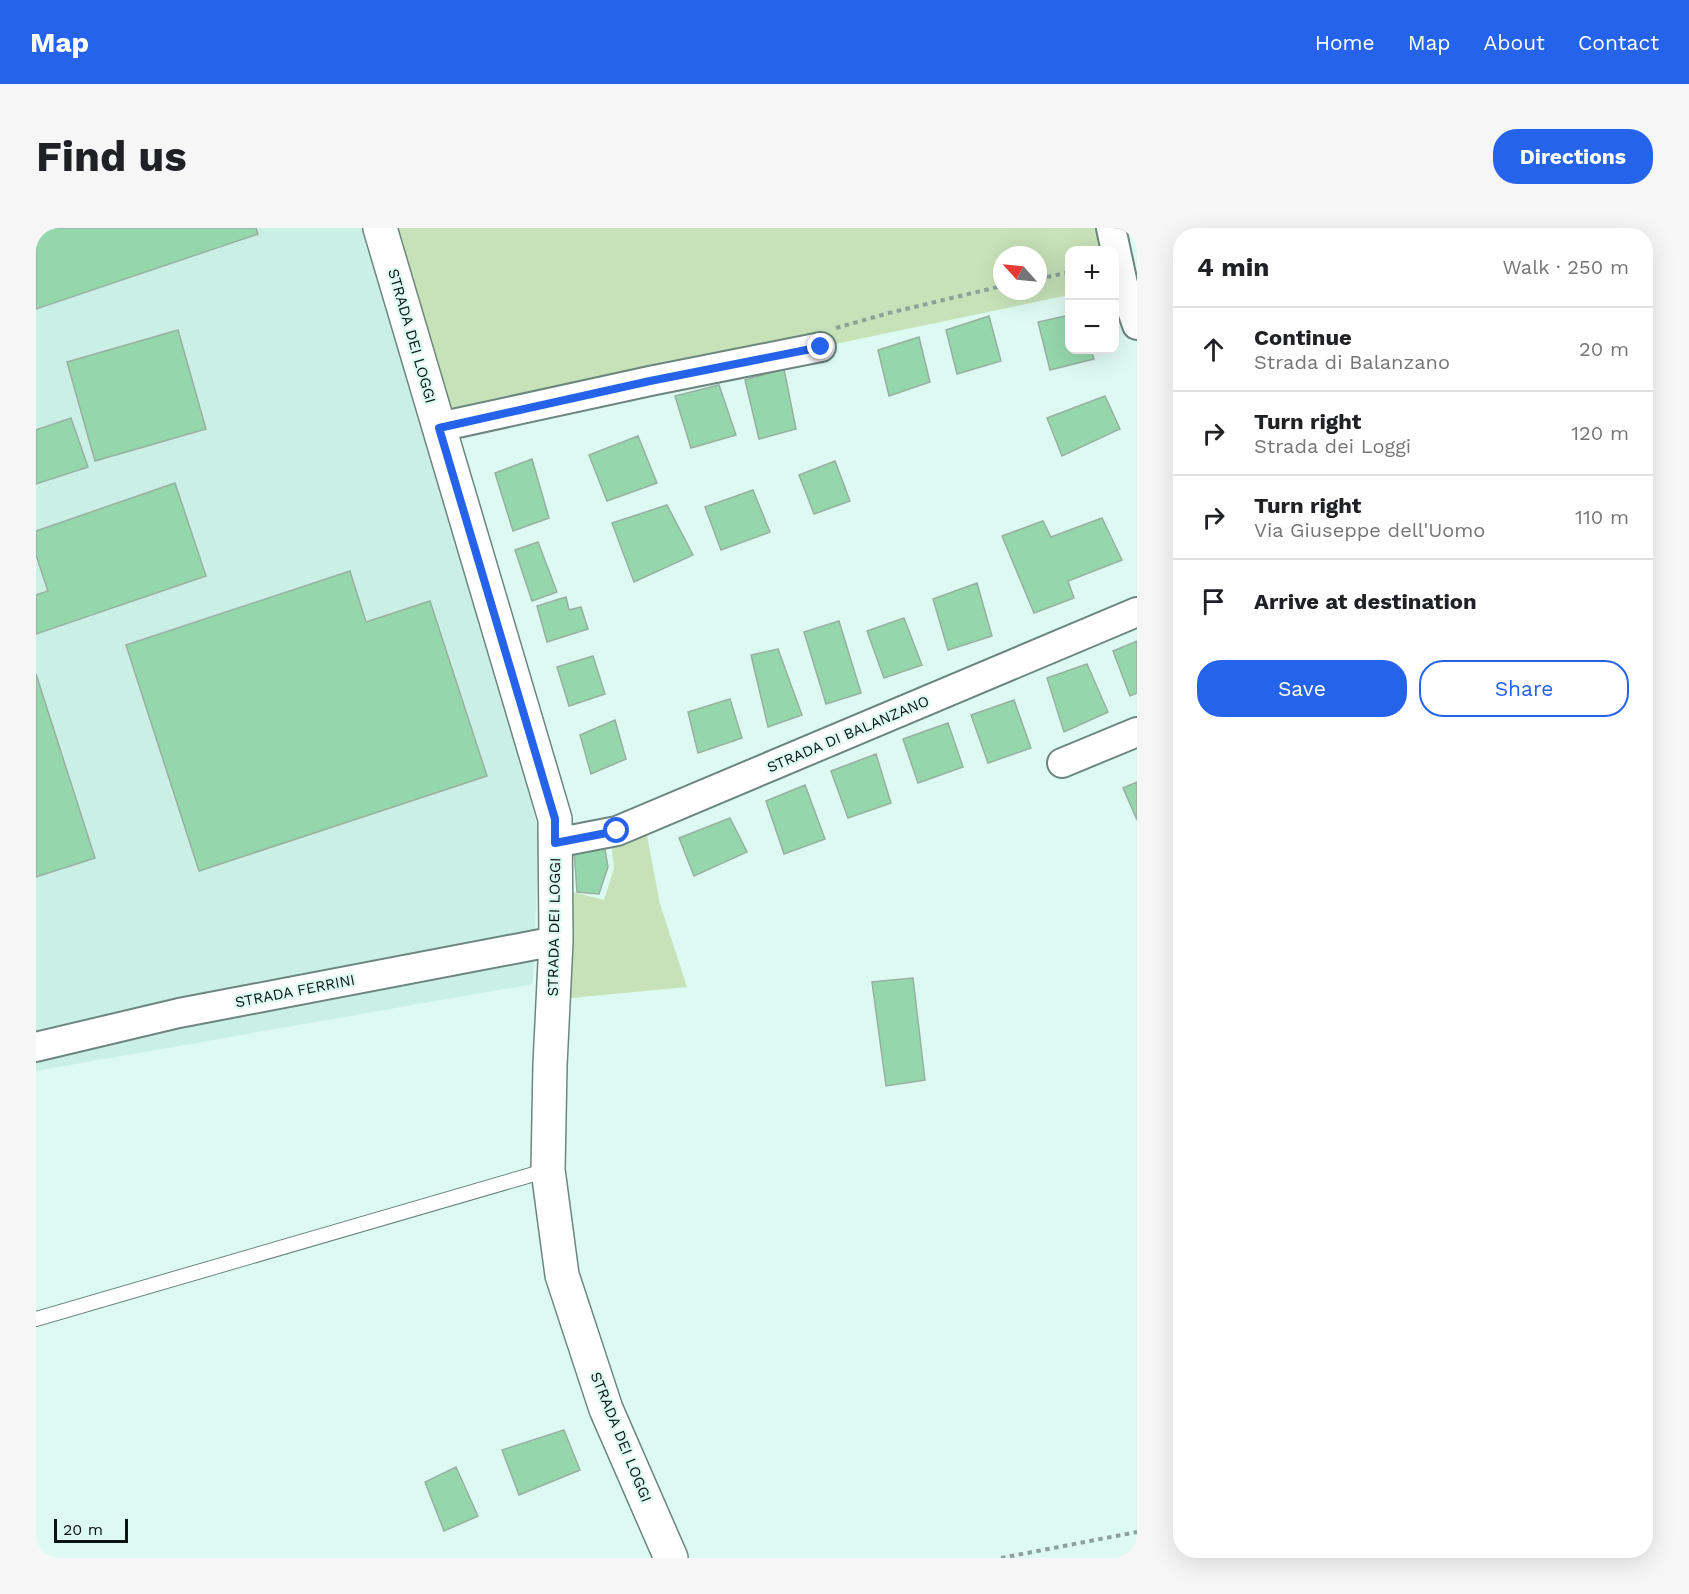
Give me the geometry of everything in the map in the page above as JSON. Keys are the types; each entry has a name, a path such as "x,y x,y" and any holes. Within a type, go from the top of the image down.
{"street":[{"name":"STRADA DEI LOGGI","path":"380,228 555,819 556,941 548,1170 562,1275 606,1409 671,1558"},
{"path":"1111,228 1124,284 1137,325"},
{"path":"439,428 661,379 821,347"},
{"name":"STRADA DI BALANZANO","path":"555,843 617,831 1137,612"},
{"path":"1062,763 1137,732"},
{"name":"STRADA FERRINI","path":"36,1047 179,1013 556,941"}],"lane":[{"path":"36,1319 548,1170"}],"path":[{"path":"1047,277 1065,273"},
{"path":"821,347 824,333 855,322 993,288"},
{"path":"1001,1558 1137,1532"}],"shaded area":[{"path":"36,228 380,228 539,833 533,984 36,1071"},
{"path":"380,228 1110,228 1113,246 1065,246 1065,296 1047,300 1047,246 993,246 993,300 1045,300 439,427"},
{"path":"646,830 660,904 687,987 561,999 569,891 604,900 614,868 611,842"}],"building":[{"path":"36,228 256,228 258,234 36,309"},
{"path":"989,316 1001,361 957,374 946,330"},
{"path":"1065,316 1065,354 1092,354 1094,359 1050,370 1038,322"},
{"path":"178,330 206,429 95,461 67,362"},
{"path":"919,337 930,382 889,396 878,350"},
{"path":"784,369 796,429 759,439 745,380"},
{"path":"719,385 736,435 691,448 675,396"},
{"path":"1105,396 1120,429 1062,456 1047,418"},
{"path":"71,418 88,467 36,484 36,430"},
{"path":"638,436 657,483 607,501 589,455"},
{"path":"532,459 549,518 513,531 495,473"},
{"path":"835,461 850,501 814,514 799,475"},
{"path":"175,483 206,576 36,634 36,595 48,591 36,555 36,531"},
{"path":"753,490 770,532 721,550 705,507"},
{"path":"667,505 693,555 634,582 612,523"},
{"path":"1102,518 1122,560 1068,581 1074,598 1034,613 1002,536 1043,521 1051,537"},
{"path":"538,542 557,592 532,601 515,550"},
{"path":"350,571 366,622 430,601 487,776 199,871 126,645"},
{"path":"977,583 992,636 948,650 933,599"},
{"path":"566,597 569,610 581,607 588,629 547,642 537,606"},
{"path":"904,618 922,665 884,678 867,631"},
{"path":"839,621 861,693 826,704 804,632"},
{"path":"1137,641 1137,693 1130,696 1113,651"},
{"path":"778,649 802,715 768,727 751,655"},
{"path":"593,656 605,694 569,706 557,667"},
{"path":"1087,664 1108,712 1064,732 1047,678"},
{"path":"36,674 95,858 36,877"},
{"path":"730,699 742,738 698,753 688,712"},
{"path":"1014,700 1031,748 988,763 971,715"},
{"path":"615,720 626,759 591,774 580,735"},
{"path":"948,723 963,767 918,783 903,739"},
{"path":"876,754 891,803 848,818 831,771"},
{"path":"1137,782 1137,820 1123,788"},
{"path":"805,785 825,839 784,854 766,801"},
{"path":"730,818 747,852 694,876 679,838"},
{"path":"604,844 608,867 599,894 577,892 574,850"},
{"path":"913,978 925,1080 886,1086 872,982"},
{"path":"564,1430 580,1470 519,1495 502,1450"},
{"path":"456,1467 478,1516 444,1531 425,1482"}],"route":[{"path":"617,831 555,843 555,819 439,428 650,381 821,347"}]}
